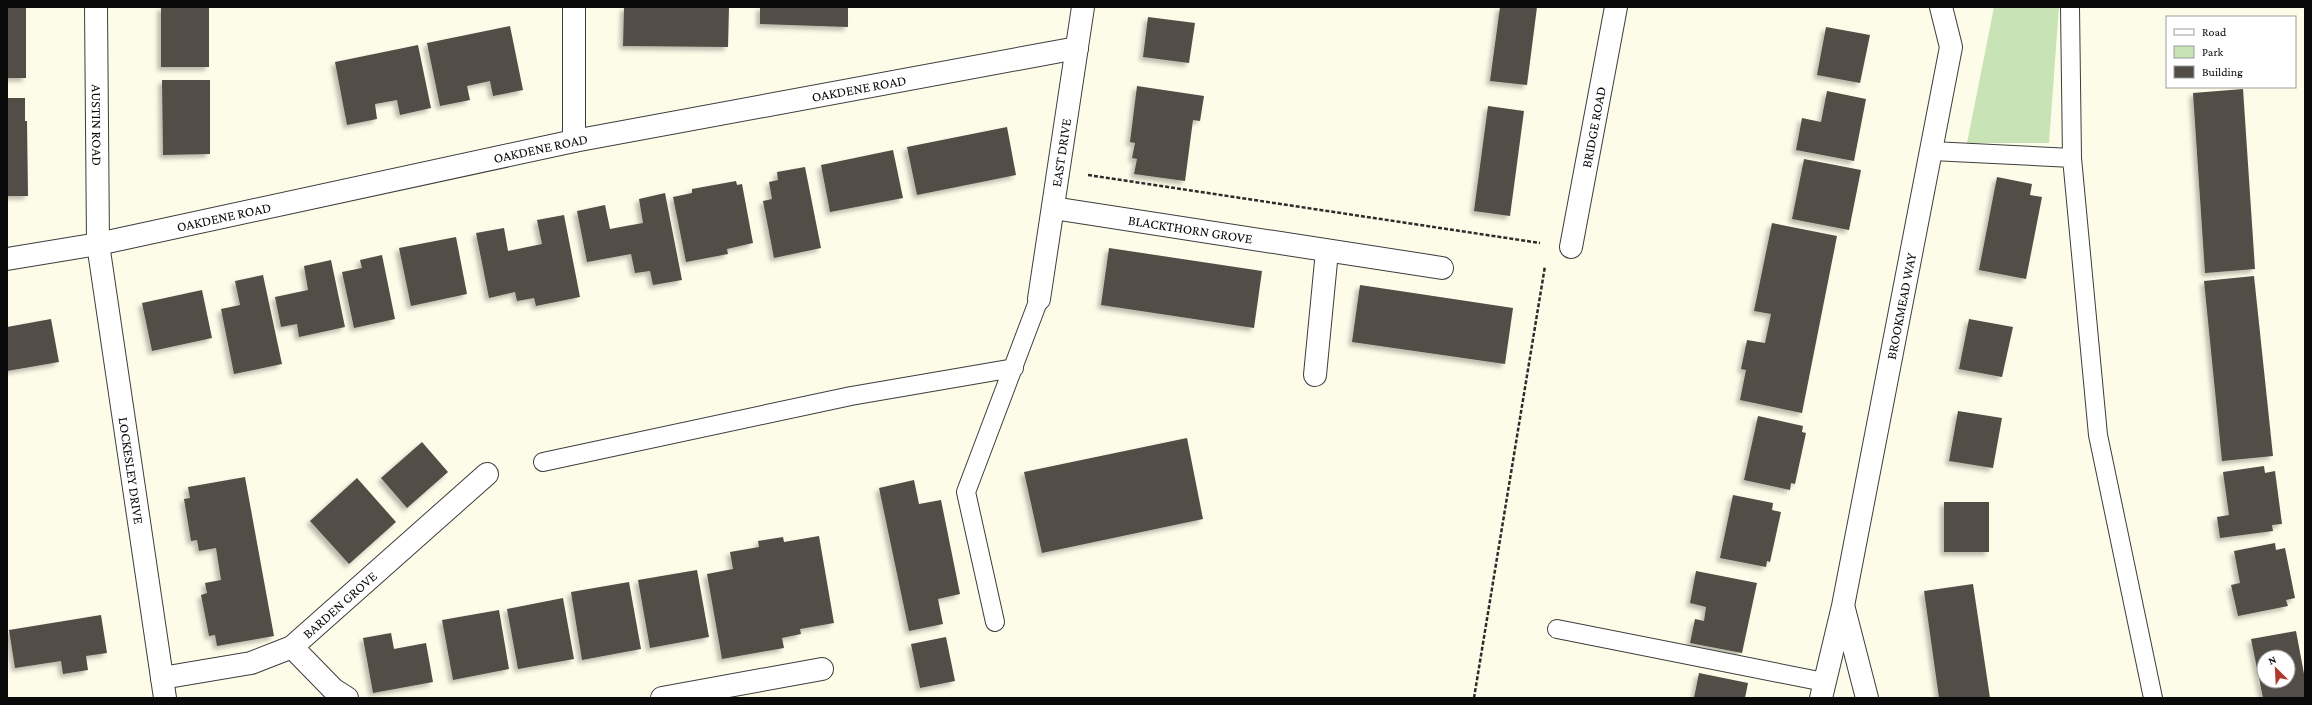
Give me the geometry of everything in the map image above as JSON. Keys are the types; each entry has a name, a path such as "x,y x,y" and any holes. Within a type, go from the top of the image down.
{"street":[{"name":"AUSTIN ROAD","path":"96,7 98,244"},
{"path":"574,7 574,141"},
{"name":"EAST DRIVE","path":"1040,299 1083,7"},
{"name":"BRIDGE ROAD","path":"1571,247 1616,7"},
{"name":"BROOKMEAD WAY","path":"1823,690 1843,606 1951,47 1941,7"},
{"name":"OAKDENE ROAD","path":"7,259 98,244 574,141 1077,48"},
{"name":"BLACKTHORN GROVE","path":"1053,208 1442,268"},
{"name":"LOCKESLEY DRIVE","path":"98,244 164,688"},
{"path":"1315,375 1327,251"},
{"name":"BARDEN GROVE","path":"164,688 251,663 292,647 488,474"},
{"name":"BROOKMEAD WAY","path":"1843,606 1867,698"},
{"path":"292,647 333,689 347,698"},
{"path":"662,698 822,669"}],"lane":[{"path":"2070,7 2072,158 2098,435 2152,698"},
{"path":"1932,151 2072,158"},
{"path":"994,622 966,492 1040,299"},
{"path":"543,462 851,396 1014,368"},
{"path":"1557,629 1823,690"}],"path":[{"path":"1059,171 1571,247"},
{"path":"1474,698 1549,244"}],"green space":[{"path":"1994,7 2059,7 2049,143 1967,143"}],"building":[{"path":"7,7 26,7 26,78 7,78"},
{"path":"161,7 209,7 209,67 161,67"},
{"path":"624,7 729,7 728,47 623,46"},
{"path":"760,7 848,7 848,27 760,24"},
{"path":"1500,7 1537,7 1527,85 1490,81"},
{"path":"1148,17 1195,23 1189,63 1143,57"},
{"path":"510,26 523,90 493,96 490,81 467,86 470,100 440,106 427,43"},
{"path":"1826,27 1870,35 1860,83 1817,75"},
{"path":"418,45 431,108 400,115 397,100 375,104 377,119 347,125 335,62"},
{"path":"162,80 210,80 210,154 163,155"},
{"path":"1137,86 1204,96 1200,121 1193,120 1185,181 1134,174 1137,159 1132,158 1135,143 1130,142"},
{"path":"2243,89 2255,269 2205,273 2193,93"},
{"path":"1827,91 1866,99 1854,161 1796,150 1802,118 1821,122"},
{"path":"7,98 25,98 25,121 27,121 28,196 7,196"},
{"path":"1488,106 1524,111 1510,216 1474,211"},
{"path":"1007,127 1016,175 917,195 907,147"},
{"path":"893,150 903,198 830,212 821,165"},
{"path":"1804,159 1861,170 1849,230 1792,219"},
{"path":"805,167 821,248 774,258 763,201 772,199 769,182 778,180 777,172"},
{"path":"1997,177 2032,184 2030,195 2042,197 2026,279 1979,270"},
{"path":"736,181 737,185 742,184 753,243 727,249 728,254 686,262 673,197 692,193 692,189"},
{"path":"665,193 682,280 653,285 650,271 635,273 631,254 587,262 577,211 605,205 610,229 643,223 639,199"},
{"path":"564,215 580,297 536,306 534,298 517,301 515,292 489,298 476,233 504,228 508,251 542,244 537,220"},
{"path":"1772,223 1837,236 1802,413 1740,400 1746,370 1741,369 1747,340 1765,343 1771,314 1754,311"},
{"path":"456,237 467,294 411,306 399,248"},
{"path":"1109,248 1262,271 1254,328 1101,305"},
{"path":"382,255 395,319 354,328 342,272 362,268 360,260"},
{"path":"331,260 345,327 299,337 297,324 281,327 275,297 308,290 304,266"},
{"path":"263,275 282,364 234,374 221,309 240,305 235,281"},
{"path":"2254,276 2273,456 2222,461 2204,281"},
{"path":"1360,285 1513,308 1505,364 1352,342"},
{"path":"202,290 212,338 152,351 142,303"},
{"path":"51,319 59,362 7,371 7,327"},
{"path":"1969,319 2013,327 2002,377 1959,369"},
{"path":"1958,411 2002,418 1993,468 1949,461"},
{"path":"1758,416 1803,426 1802,432 1806,433 1795,484 1791,483 1790,490 1744,480"},
{"path":"1187,438 1203,519 1042,553 1024,472"},
{"path":"422,442 448,472 407,508 381,478"},
{"path":"2264,466 2265,473 2275,471 2282,524 2272,525 2273,531 2220,538 2217,517 2229,515 2223,472"},
{"path":"245,477 274,636 217,646 215,635 209,636 201,595 207,593 205,583 221,580 216,548 199,551 197,540 191,541 184,499 190,498 188,487"},
{"path":"357,478 396,522 349,564 310,521"},
{"path":"914,480 919,504 941,500 960,594 938,599 943,624 909,631 879,488"},
{"path":"1733,495 1773,503 1772,510 1781,512 1770,562 1767,561 1766,567 1720,558"},
{"path":"1944,502 1989,502 1989,552 1944,552"},
{"path":"819,536 834,623 800,629 801,634 782,638 784,648 722,659 707,574 733,569 730,552 759,547 758,541 783,537 784,542"},
{"path":"2275,543 2276,550 2285,548 2295,598 2286,600 2288,606 2238,616 2231,585 2240,583 2234,551"},
{"path":"697,570 709,637 650,648 638,580"},
{"path":"1696,571 1757,583 1742,653 1690,643 1695,619 1704,621 1706,607 1690,603"},
{"path":"629,582 641,649 582,660 571,592"},
{"path":"1973,584 1990,698 1939,698 1924,591"},
{"path":"563,598 574,659 518,669 507,609"},
{"path":"499,610 509,669 453,680 442,620"},
{"path":"101,615 107,653 86,656 88,670 63,674 61,661 15,668 9,630"},
{"path":"2296,631 2305,679 2305,698 2263,698 2261,689 2296,689 2296,649 2256,649 2256,664 2251,639"},
{"path":"391,633 394,649 426,643 433,682 373,693 363,638"},
{"path":"946,637 955,681 920,688 911,644"},
{"path":"1699,673 1748,683 1745,698 1694,698"}]}
